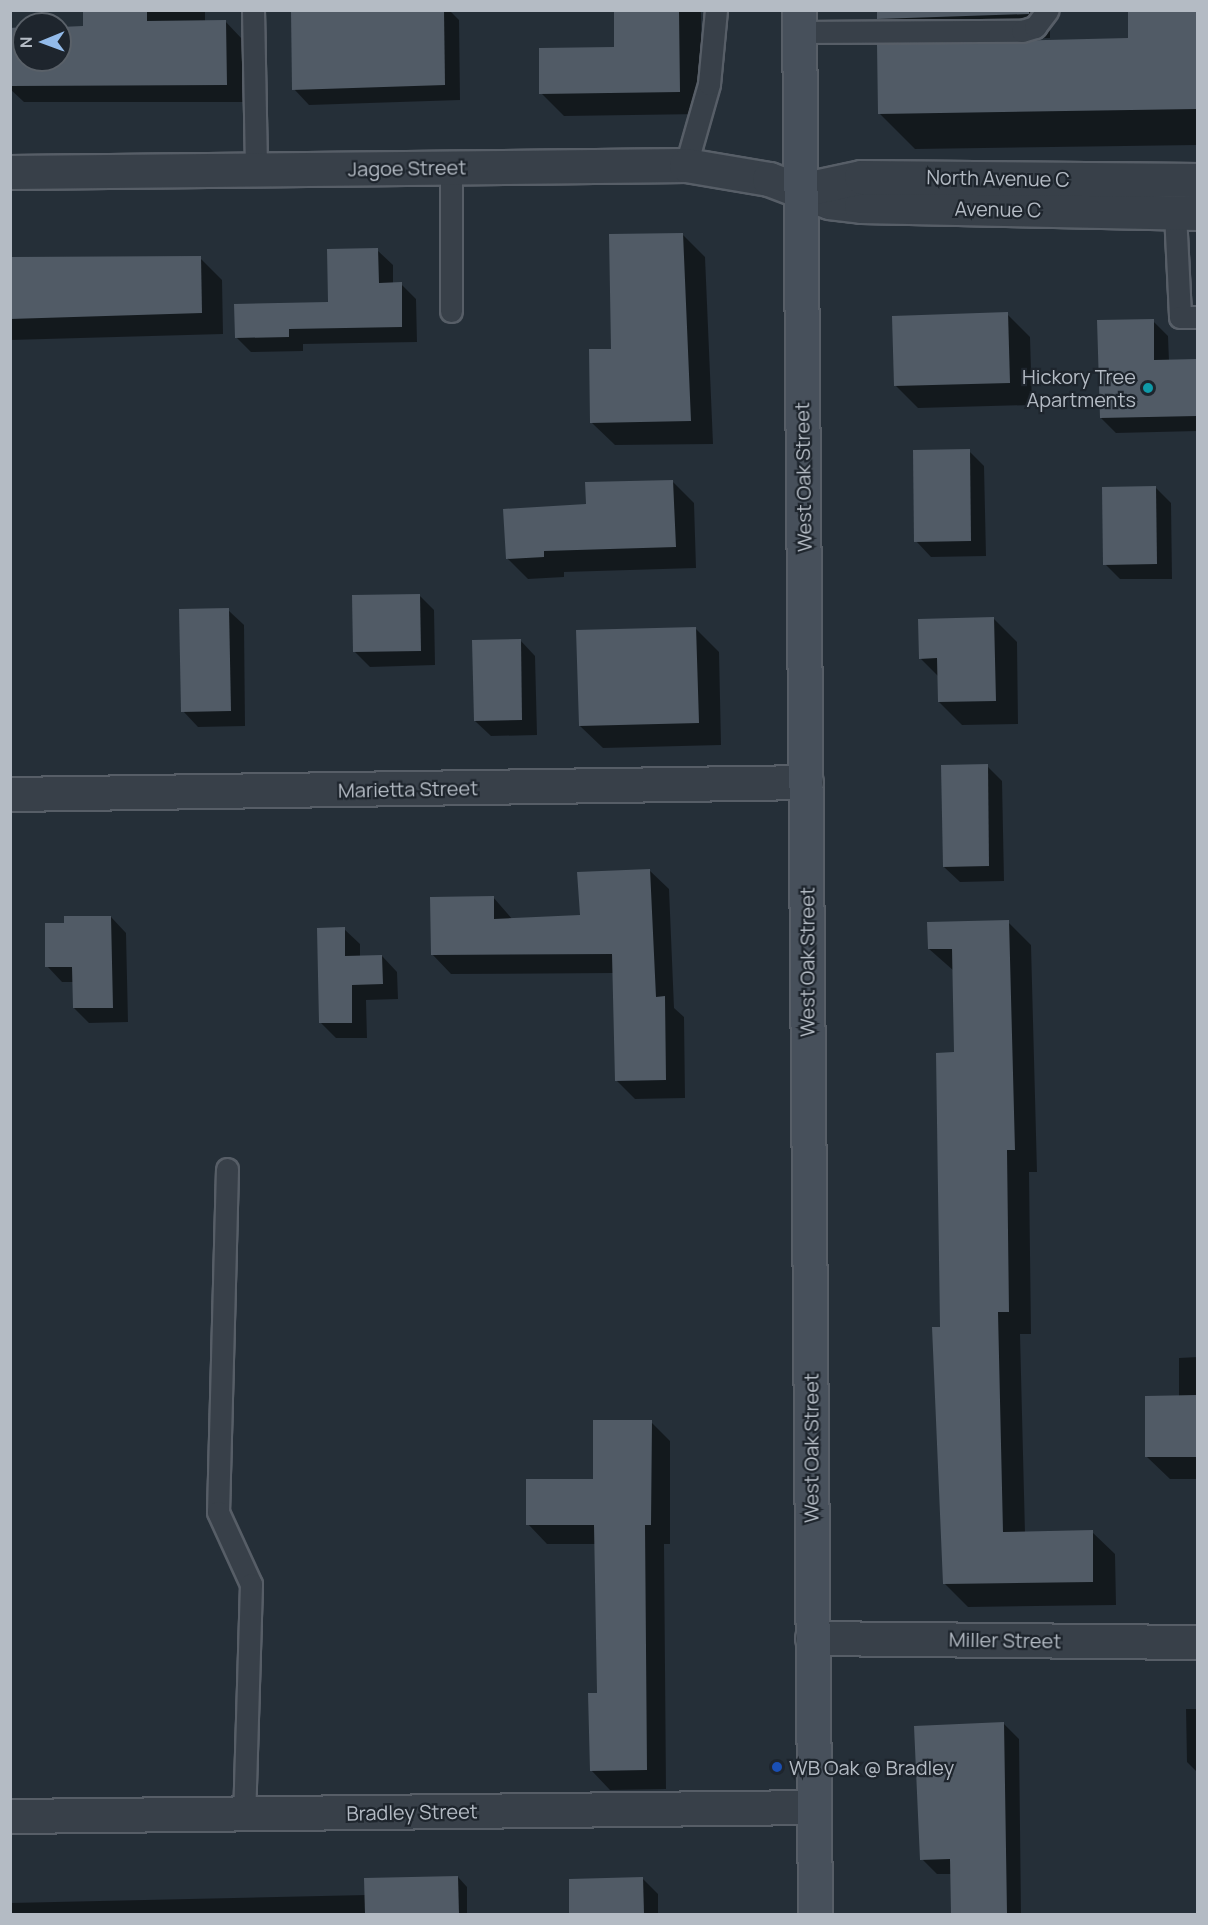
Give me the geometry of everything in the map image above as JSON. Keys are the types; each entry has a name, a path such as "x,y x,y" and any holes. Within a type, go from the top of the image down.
{"main road":[{"name":"West Oak Street","path":"799,21 815,1914"}],"street":[{"name":"Jagoe Street","path":"10,172 686,165 769,179 801,190"},
{"name":"North Avenue C","path":"801,190 861,177 1197,180"},
{"name":"Avenue C","path":"801,190 861,206 1186,213"},
{"name":"Marietta Street","path":"10,794 806,782"},
{"name":"Miller Street","path":"812,1638 1197,1642"},
{"name":"Bradley Street","path":"10,1816 814,1807"}],"lane":[{"path":"252,10 256,169"},
{"path":"686,165 709,84 716,10"},
{"path":"799,21 1022,31 1035,27 1048,10"},
{"path":"451,167 451,311"},
{"path":"1186,213 1179,317 1197,317"},
{"path":"227,1169 218,1512 251,1584 244,1814"}],"building":[{"path":"291,10 444,10 445,85 292,90"},
{"path":"614,10 679,10 680,92 539,94 539,48 614,47"},
{"path":"877,10 1029,10 1029,14 877,19"},
{"path":"1128,10 1197,10 1197,109 878,114 877,44 1128,38"},
{"path":"147,11 147,21 226,20 227,85 10,86 10,28 12,28 12,72 72,72 72,26 83,26 83,12"},
{"path":"683,233 691,421 590,423 589,349 611,349 609,234"},
{"path":"378,248 379,283 402,282 402,327 289,329 289,337 235,338 234,304 328,302 327,249"},
{"path":"201,256 202,313 10,319 10,257"},
{"path":"1008,312 1010,383 894,386 892,316"},
{"name":"Hickory Tree Apartments","path":"1154,319 1154,360 1197,359 1197,416 1100,418 1097,320"},
{"path":"970,449 971,541 914,542 913,450"},
{"path":"673,480 676,547 544,551 544,557 506,559 503,509 586,504 585,482"},
{"path":"1156,486 1157,564 1103,565 1102,487"},
{"path":"420,594 421,651 353,652 352,595"},
{"path":"229,608 231,711 181,712 179,609"},
{"path":"994,617 996,701 938,702 937,658 919,659 918,619"},
{"path":"696,627 699,723 579,726 576,630"},
{"path":"521,639 522,720 474,721 472,640"},
{"path":"988,764 989,866 943,867 941,765"},
{"path":"650,869 656,997 665,996 666,1080 615,1081 612,954 431,955 430,897 494,896 494,919 580,915 577,872"},
{"path":"64,916 111,916 113,1008 73,1008 72,967 45,967 45,923 64,923"},
{"path":"1009,920 1015,1150 1007,1150 1009,1312 998,1312 1003,1532 1093,1530 1093,1582 943,1584 932,1327 940,1327 936,1053 954,1052 952,949 928,949 927,922"},
{"path":"345,927 345,956 382,955 383,984 352,985 352,1023 319,1023 317,928"},
{"path":"1197,1395 1197,1457 1145,1457 1145,1396"},
{"path":"593,1420 652,1420 651,1525 645,1525 647,1770 590,1771 588,1693 597,1693 594,1525 526,1525 526,1479 593,1479"},
{"path":"1004,1722 1007,1914 951,1914 950,1859 920,1860 914,1726"},
{"path":"458,1876 459,1914 365,1914 364,1878"},
{"path":"643,1877 644,1914 569,1914 569,1879"}],"place":[{"name":"Hickory Tree Apartments","path":"1148,388"},
{"name":"WB Oak @ Bradley","path":"777,1767"}]}
